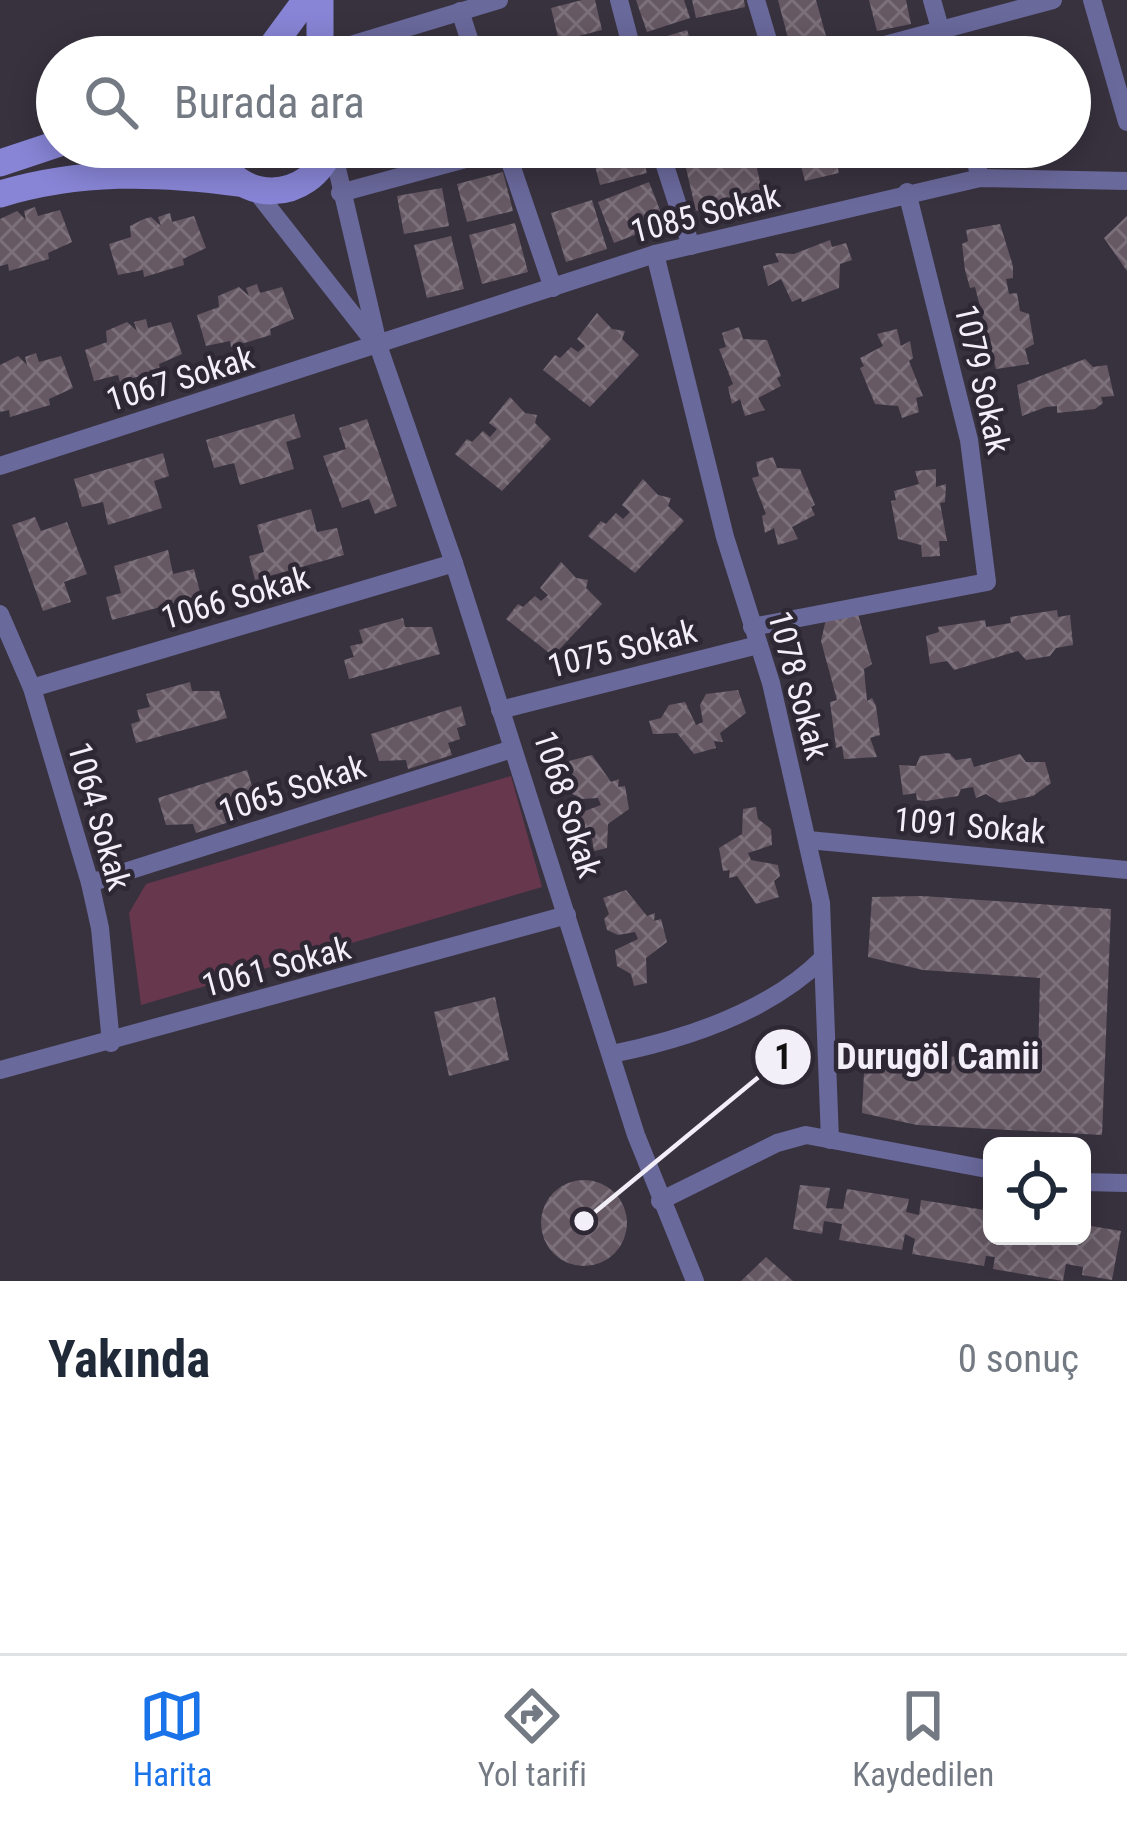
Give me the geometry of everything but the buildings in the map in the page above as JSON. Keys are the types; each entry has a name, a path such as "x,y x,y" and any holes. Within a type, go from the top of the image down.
{"main road":[{"path":"279,36 306,0"},
{"path":"318,36 320,0"},
{"path":"0,163 36,151"},
{"path":"232,168 247,186"},
{"path":"0,194 45,181 148,172 289,191 320,168"}],"street":[{"path":"381,36 499,0"},
{"path":"619,0 628,36"},
{"path":"756,0 767,36"},
{"path":"932,0 942,36"},
{"path":"912,36 1053,0"},
{"path":"1092,0 1127,122"},
{"path":"460,11 469,36"},
{"name":"1068 Sokak","path":"336,168 379,347 454,563 660,1201 695,1281"},
{"path":"340,193 431,168"},
{"path":"514,168 553,288"},
{"path":"666,168 691,246"},
{"path":"977,168 980,178"},
{"name":"1085 Sokak","path":"379,347 655,254 907,192 980,178 1127,181"},
{"name":"1068 Sokak","path":"247,186 379,347"},
{"name":"1079 Sokak","path":"907,192 969,440 987,581"},
{"name":"1078 Sokak","path":"655,254 821,903 830,1140"},
{"name":"1067 Sokak","path":"0,466 379,347"},
{"name":"1066 Sokak","path":"32,688 454,563"},
{"name":"1075 Sokak","path":"500,710 755,636 987,581"},
{"name":"1064 Sokak","path":"2,626 32,688 90,883 100,928 111,1043"},
{"name":"1065 Sokak","path":"90,883 512,749"},
{"name":"1091 Sokak","path":"808,839 1127,870"},
{"name":"1061 Sokak","path":"0,1070 567,915"},
{"path":"612,1054 709,1026 772,999 823,958"},
{"path":"660,1201 777,1143 806,1135 983,1167"},
{"path":"1091,1182 1127,1183"}],"shaded area":[{"path":"511,776 542,887 141,1005 129,913 146,884"}],"place":[{"name":"Durugöl Camii","path":"584,1221"}]}
